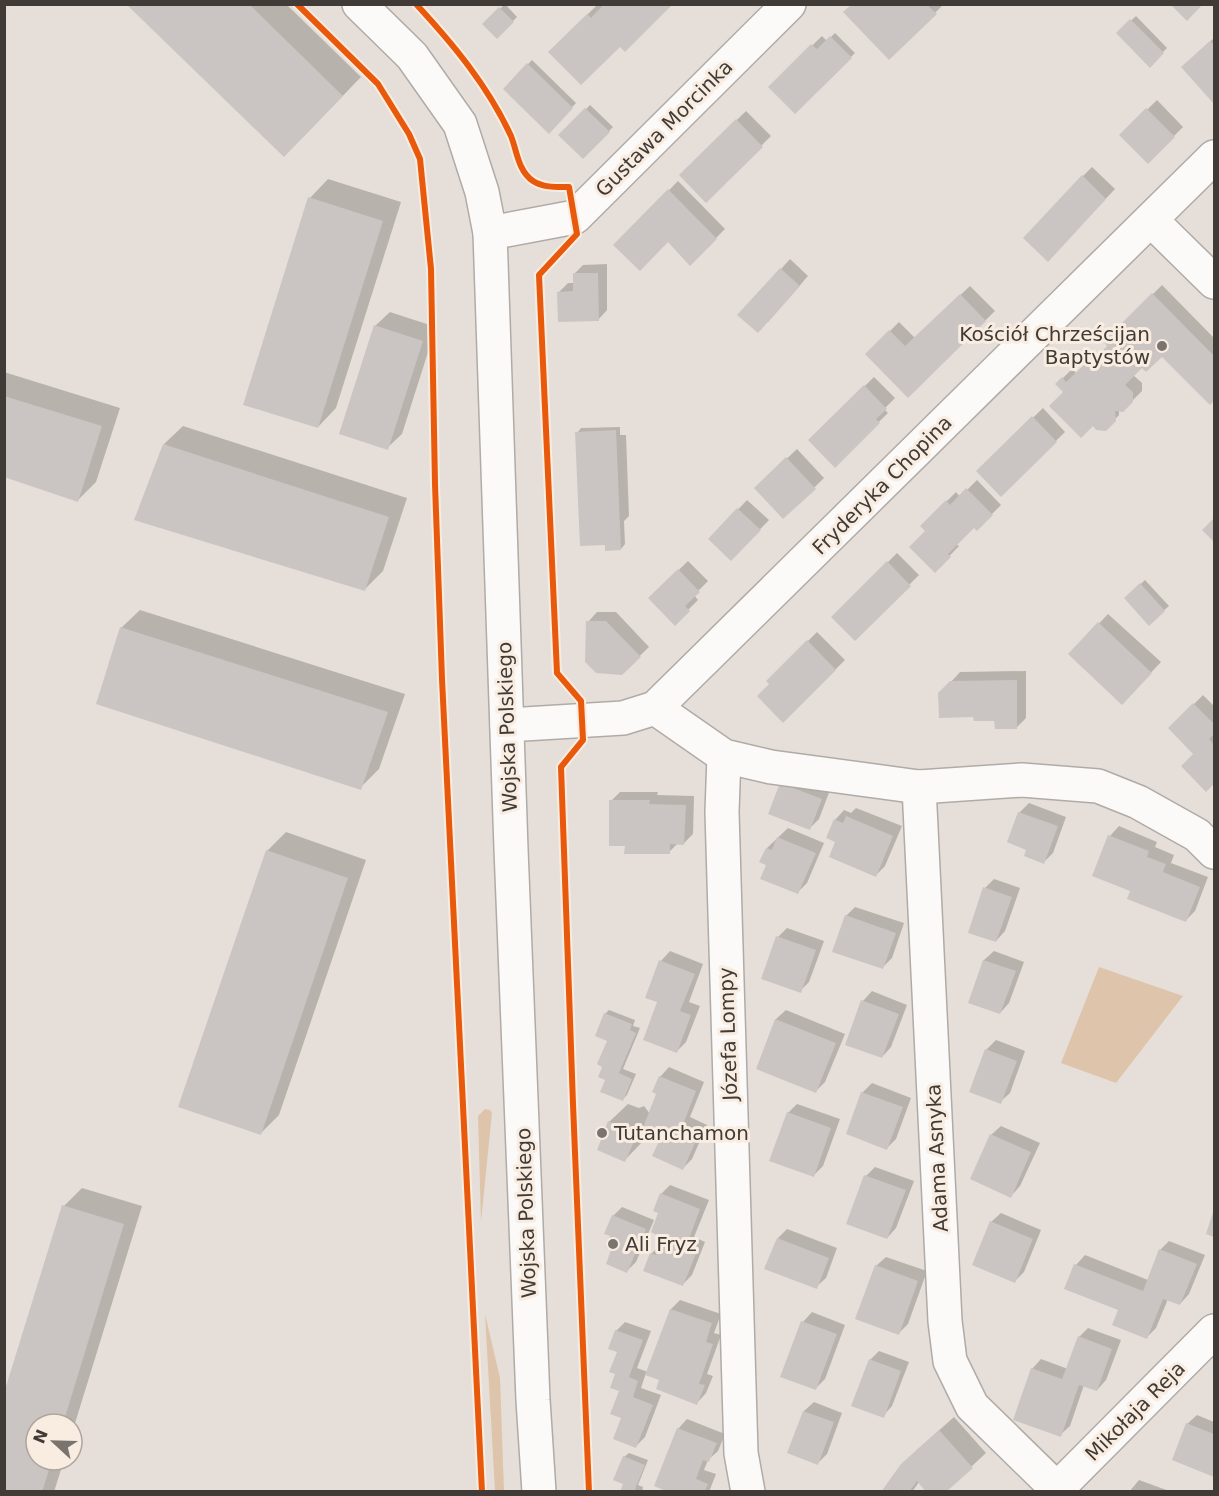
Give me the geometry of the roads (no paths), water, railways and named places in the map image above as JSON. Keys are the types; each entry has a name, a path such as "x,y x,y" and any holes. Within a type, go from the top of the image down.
{"street":[{"name":"Wojska Polskiego","path":"359,4 412,56 460,124 482,192 490,233 533,1400 539,1491"},
{"name":"Gustawa Morcinka","path":"490,233 575,217 789,4"},
{"name":"Fryderyka Chopina","path":"507,724 623,718 656,708 1215,157"},
{"path":"1151,220 1215,282"},
{"path":"656,708 724,756 771,767 919,787 1022,780 1098,786 1138,801 1197,835 1215,852"},
{"name":"Józefa Lompy","path":"724,756 722,812 741,1453 748,1491"},
{"name":"Adama Asnyka","path":"919,787 945,1322 950,1360 972,1406 1056,1490"},
{"name":"Mikołaja Reja","path":"1056,1490 1215,1331"}],"place":[{"name":"Kościół Chrześcijan Baptystów","path":"1162,346"},
{"name":"Tutanchamon","path":"602,1133"},
{"name":"Ali Fryz","path":"613,1244"}]}
